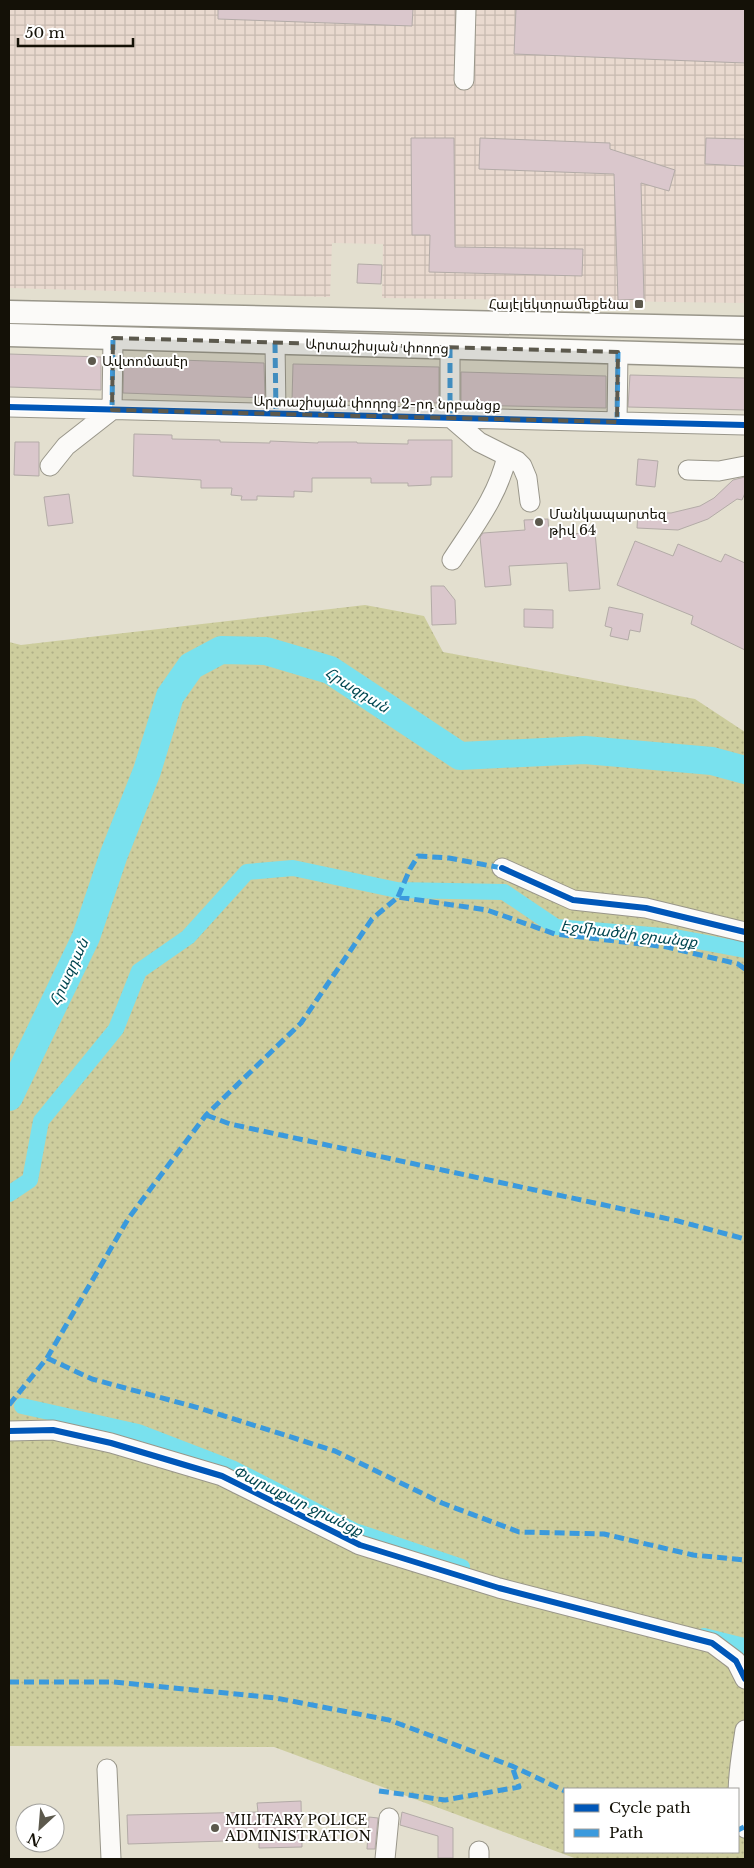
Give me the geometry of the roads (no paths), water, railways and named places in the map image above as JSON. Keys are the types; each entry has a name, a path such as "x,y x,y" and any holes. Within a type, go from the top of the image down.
{"main road":[{"name":"Արտաշիսյան փողոց","path":"9,312 745,328"},
{"name":"Արտաշիսյան փողոց","path":"9,335 745,356"}],"street":[{"path":"464,80 466,9"},
{"path":"50,466 66,446 112,410 113,338"},
{"path":"275,343 276,413"},
{"path":"450,348 450,417 479,442 517,461 522,466 527,478 530,502"},
{"path":"617,422 618,352"},
{"name":"Արտաշիսյան փողոց 2-րդ նրբանցք","path":"9,407 745,425"},
{"path":"452,560 489,504 503,476 507,456"},
{"path":"688,470 719,472 745,466"},
{"path":"502,868 573,900 646,908 745,932"},
{"path":"9,1431 53,1430 111,1444 222,1476 360,1545 499,1588 712,1643 736,1661 745,1679"},
{"path":"739,1788 738,1775 745,1730"},
{"path":"107,1768 110,1859"},
{"path":"739,1800 745,1828"},
{"path":"384,1859 389,1818"}],"waterway":[{"name":"Հրազդան","path":"9,1097 86,937 114,854 147,771 170,696 191,666 221,650 266,651 330,670 460,756 585,750 712,761 745,770"},
{"name":"Էջմիածնի ջրանցք","path":"9,1194 30,1180 41,1121 116,1029 139,971 188,937 247,872 293,868 397,890 504,892 556,927 675,937 745,950"},
{"name":"Փարաքար ջրանցք","path":"22,1406 138,1432 234,1469 355,1531 462,1567"},
{"name":"Փարաքար ջրանցք","path":"704,1636 744,1646 745,1649"}],"place":[{"name":"Հայէլեկտրամեքենա","path":"639,304"},
{"name":"Ավտոմասէր","path":"92,361"},
{"name":"Մանկապարտեզ թիվ 64","path":"539,522"},
{"name":"MILITARY POLICE ADMINISTRATION","path":"215,1828"}]}
